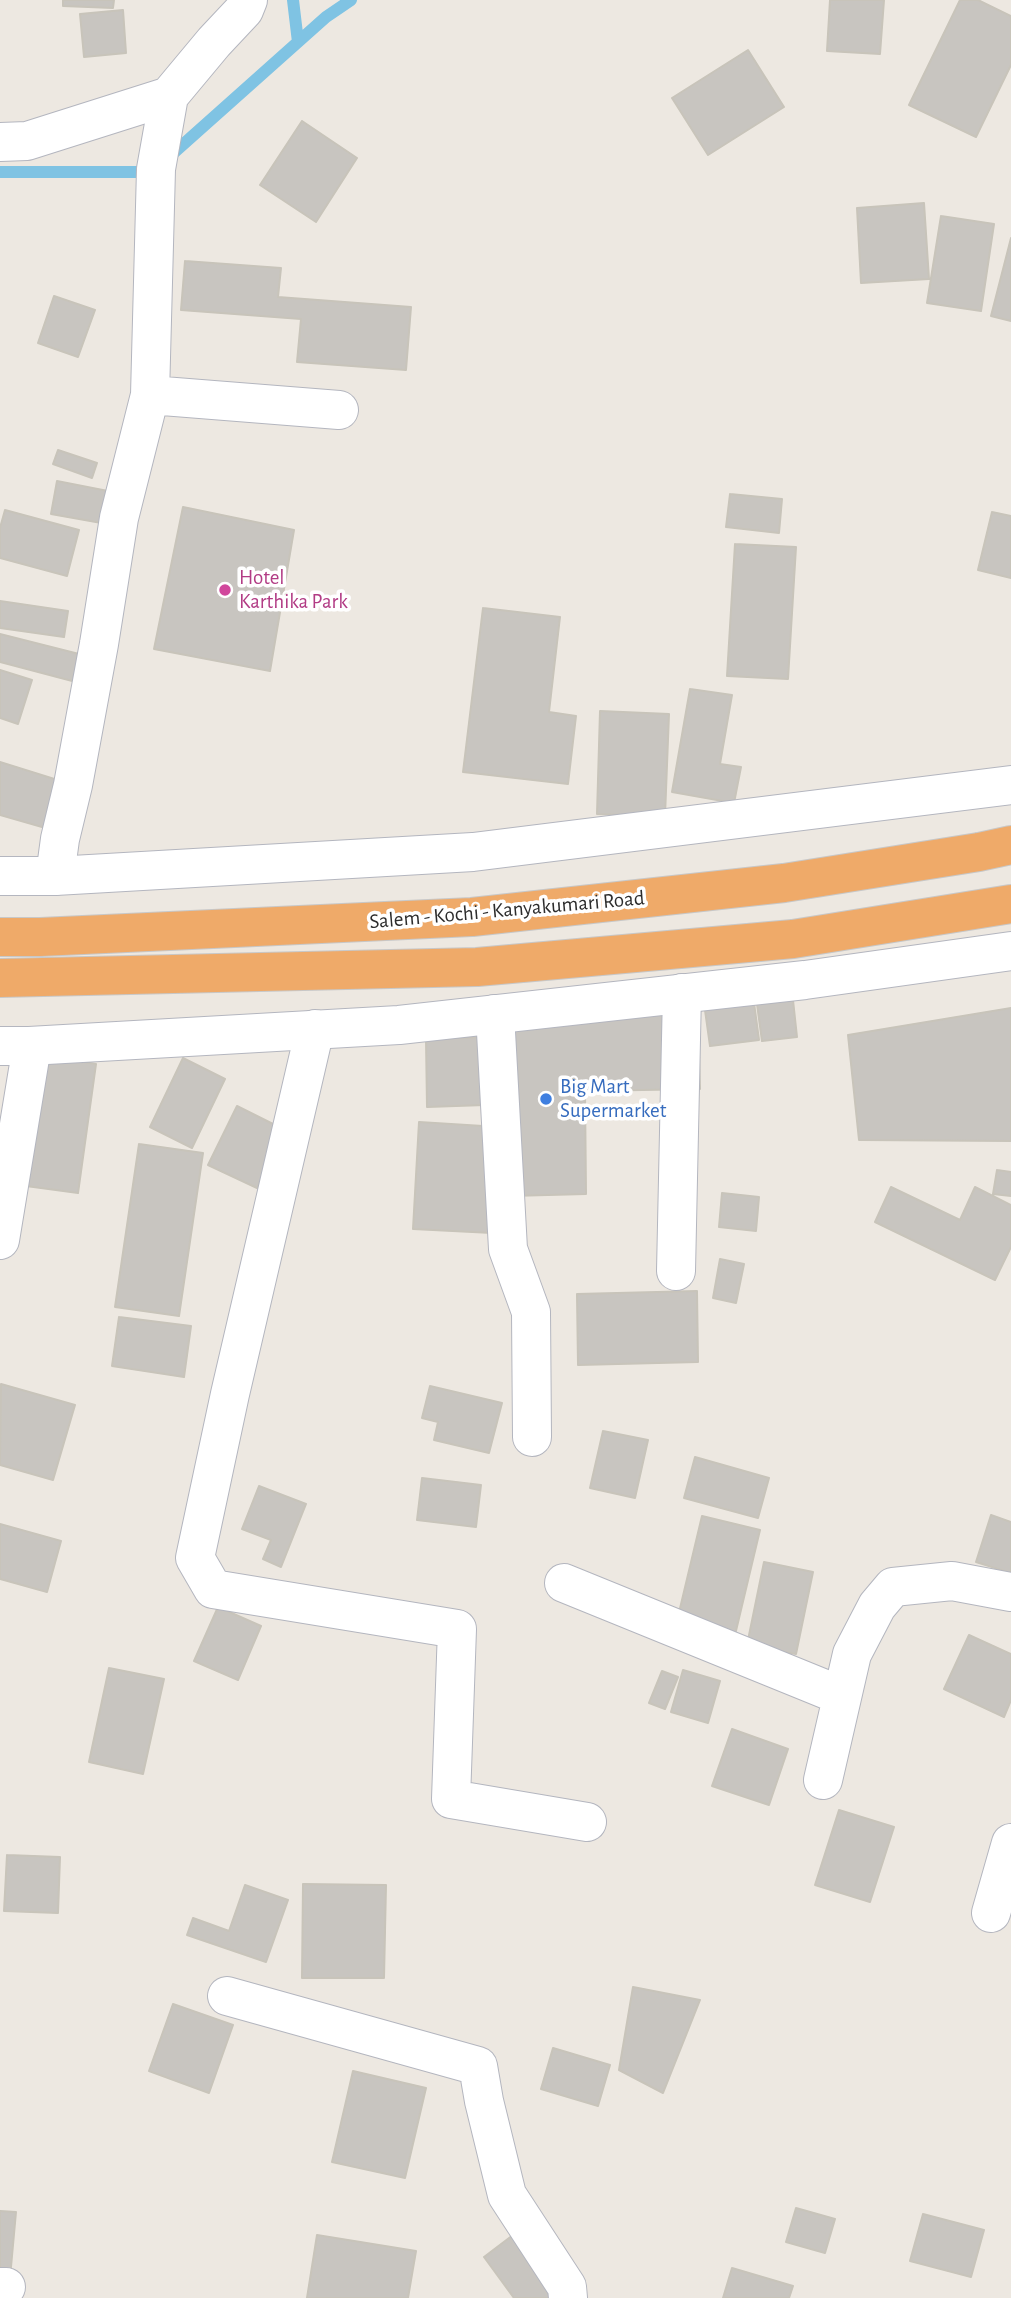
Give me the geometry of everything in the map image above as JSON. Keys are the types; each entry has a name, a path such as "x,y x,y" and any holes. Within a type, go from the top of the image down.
{"highway":[{"name":"Salem - Kochi - Kanyakumari Road","path":"0,937 472,917 784,883 1011,845"},
{"path":"0,978 477,967 793,939 1011,904"}],"street":[{"path":"55,876 92,683 119,518 150,395 156,169 169,96 244,10 248,0"},
{"path":"0,142 27,141 169,96"},
{"path":"150,395 339,410"},
{"path":"0,876 55,876 473,852 1011,785"},
{"path":"15,1046 399,1025 805,980 1011,951"},
{"path":"676,1271 682,993"},
{"path":"495,1014 508,1249 531,1312 532,1437"},
{"path":"315,1029 230,1394 195,1558 213,1589 457,1629 451,1799 587,1822"},
{"path":"0,1240 30,1058 15,1046"},
{"path":"823,1780 852,1654 877,1606 894,1587 952,1581 1011,1591"},
{"path":"564,1583 842,1696"},
{"path":"991,1913 1011,1843"},
{"path":"227,1996 478,2066 508,2195 567,2287 568,2298"}],"building":[{"path":"63,0 114,0 113,8 63,6"},
{"path":"830,0 884,0 880,54 827,51"},
{"path":"960,0 978,0 1011,16 1011,65 976,137 909,105"},
{"path":"123,10 126,53 84,57 80,14"},
{"path":"748,50 784,107 708,155 672,98"},
{"path":"302,121 357,158 316,222 260,185"},
{"path":"924,203 929,279 861,283 857,208"},
{"path":"941,216 994,224 981,311 927,303"},
{"path":"1011,238 1011,321 991,316"},
{"path":"185,261 281,268 278,297 411,307 406,370 297,362 301,319 181,310"},
{"path":"54,296 95,310 78,357 38,343"},
{"path":"58,450 97,463 92,478 53,464"},
{"path":"57,481 113,492 107,524 51,514"},
{"path":"730,494 782,499 779,533 726,527"},
{"name":"Hotel Karthika Park","path":"183,507 294,530 270,671 154,649"},
{"path":"5,510 79,530 67,576 0,558 0,528"},
{"path":"992,512 1011,516 1011,578 978,570"},
{"path":"735,544 796,547 788,679 727,676"},
{"path":"0,601 68,611 64,637 0,628"},
{"path":"483,608 560,617 549,712 576,716 568,784 463,772"},
{"path":"0,634 83,655 76,682 0,662"},
{"path":"0,670 32,680 18,724 0,718"},
{"path":"690,689 732,695 720,764 741,767 734,803 672,792"},
{"path":"600,711 669,714 665,816 597,814"},
{"path":"0,762 64,782 49,829 0,815"},
{"path":"793,1000 797,1037 762,1041 757,1004"},
{"path":"754,1003 759,1040 710,1046 705,1010"},
{"path":"1011,1008 1011,1141 859,1140 848,1035"},
{"name":"Big Mart Supermarket","path":"698,1013 700,1089 585,1091 586,1194 510,1196 507,1017"},
{"path":"484,1037 485,1105 427,1107 426,1039"},
{"path":"45,1056 96,1064 78,1193 26,1186"},
{"path":"183,1058 225,1079 192,1148 150,1127"},
{"path":"237,1106 285,1130 257,1188 208,1165"},
{"path":"419,1122 499,1127 492,1233 413,1229"},
{"path":"139,1144 203,1153 179,1316 115,1307"},
{"path":"997,1170 1011,1172 1011,1196 993,1194"},
{"path":"891,1187 960,1220 975,1187 1011,1205 1011,1247 995,1280 875,1222"},
{"path":"722,1193 759,1197 756,1231 719,1227"},
{"path":"720,1259 744,1264 736,1303 713,1298"},
{"path":"697,1291 698,1362 578,1365 577,1294"},
{"path":"119,1317 191,1326 184,1377 112,1366"},
{"path":"1,1384 75,1405 53,1480 0,1465"},
{"path":"430,1386 502,1403 489,1453 434,1440 438,1422 422,1418"},
{"path":"603,1431 648,1440 635,1498 590,1488"},
{"path":"695,1457 769,1478 758,1518 684,1498"},
{"path":"422,1478 481,1485 476,1527 417,1520"},
{"path":"259,1486 306,1504 281,1567 263,1559 271,1540 242,1529"},
{"path":"991,1515 1011,1522 1011,1573 976,1562"},
{"path":"702,1516 760,1530 735,1635 677,1621"},
{"path":"0,1524 61,1541 47,1592 0,1579"},
{"path":"764,1562 813,1572 796,1654 747,1645"},
{"path":"218,1607 261,1626 238,1680 194,1661"},
{"path":"969,1635 1011,1654 1011,1700 1004,1717 944,1689"},
{"path":"109,1668 164,1679 143,1774 89,1762"},
{"path":"683,1670 720,1681 708,1723 671,1712"},
{"path":"662,1671 678,1677 665,1709 649,1703"},
{"path":"732,1729 788,1749 769,1805 712,1786"},
{"path":"839,1810 894,1827 870,1902 815,1885"},
{"path":"7,1855 60,1857 58,1913 4,1911"},
{"path":"303,1884 386,1885 384,1978 302,1978"},
{"path":"245,1885 288,1900 266,1962 187,1935 193,1918 229,1931"},
{"path":"633,1987 700,2000 663,2093 619,2070"},
{"path":"173,2004 233,2025 209,2093 149,2071"},
{"path":"553,2048 610,2065 598,2106 541,2089"},
{"path":"353,2071 426,2088 405,2178 332,2162"},
{"path":"796,2208 835,2219 825,2253 786,2242"},
{"path":"0,2211 16,2212 10,2278 0,2277"},
{"path":"923,2214 984,2230 971,2277 910,2261"},
{"path":"317,2235 416,2251 408,2298 307,2298"},
{"path":"513,2235 558,2298 514,2298 484,2257"},
{"path":"732,2268 793,2286 789,2298 723,2298"}],"waterway":[{"path":"293,0 298,42"},
{"path":"169,157 326,17 351,0"},
{"path":"0,172 153,172"}],"place":[{"name":"Hotel Karthika Park","path":"225,590"},
{"name":"Big Mart Supermarket","path":"546,1099"}]}
